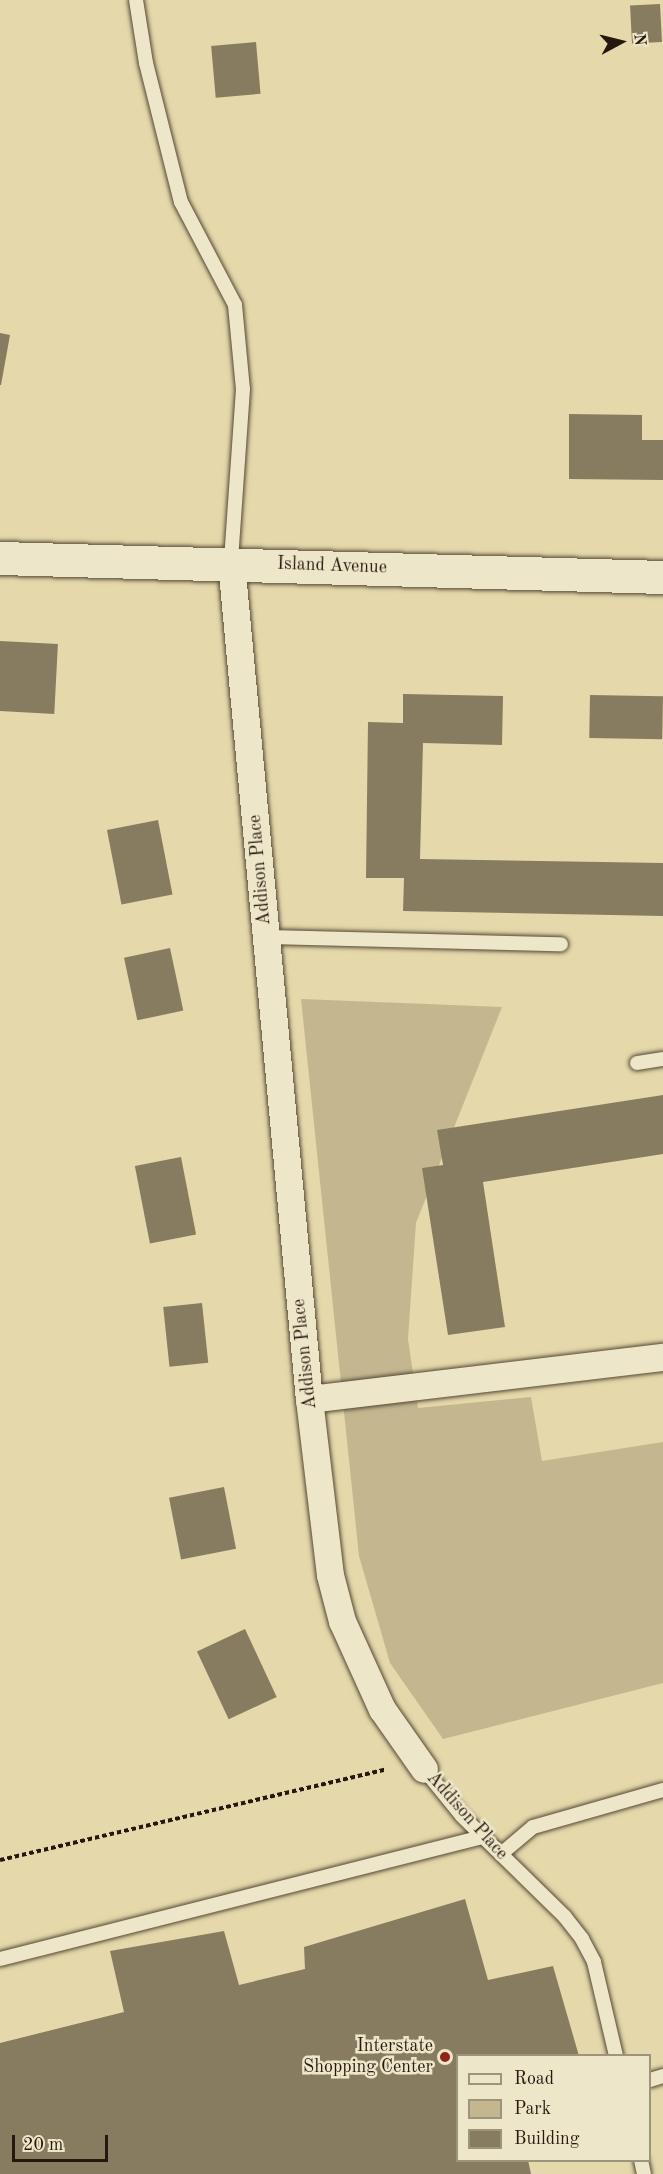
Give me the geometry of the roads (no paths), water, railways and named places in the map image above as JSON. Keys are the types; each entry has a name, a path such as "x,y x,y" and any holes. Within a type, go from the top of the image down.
{"street":[{"name":"Island Avenue","path":"0,558 231,562 663,577"},
{"name":"Addison Place","path":"231,562 309,1400 330,1575 342,1621 382,1709 424,1769"},
{"path":"309,1400 663,1358"}],"lane":[{"path":"136,0 146,63 181,202 235,305 243,389 231,562"},
{"path":"266,937 561,944"},
{"path":"637,1063 663,1059"},
{"name":"Addison Place","path":"424,1769 483,1837 565,1917 582,1939 594,1962 616,2054"},
{"path":"501,1854 533,1827 663,1791"},
{"path":"0,1959 483,1837"}],"place":[{"name":"Interstate Shopping Center","path":"445,2057"}]}
